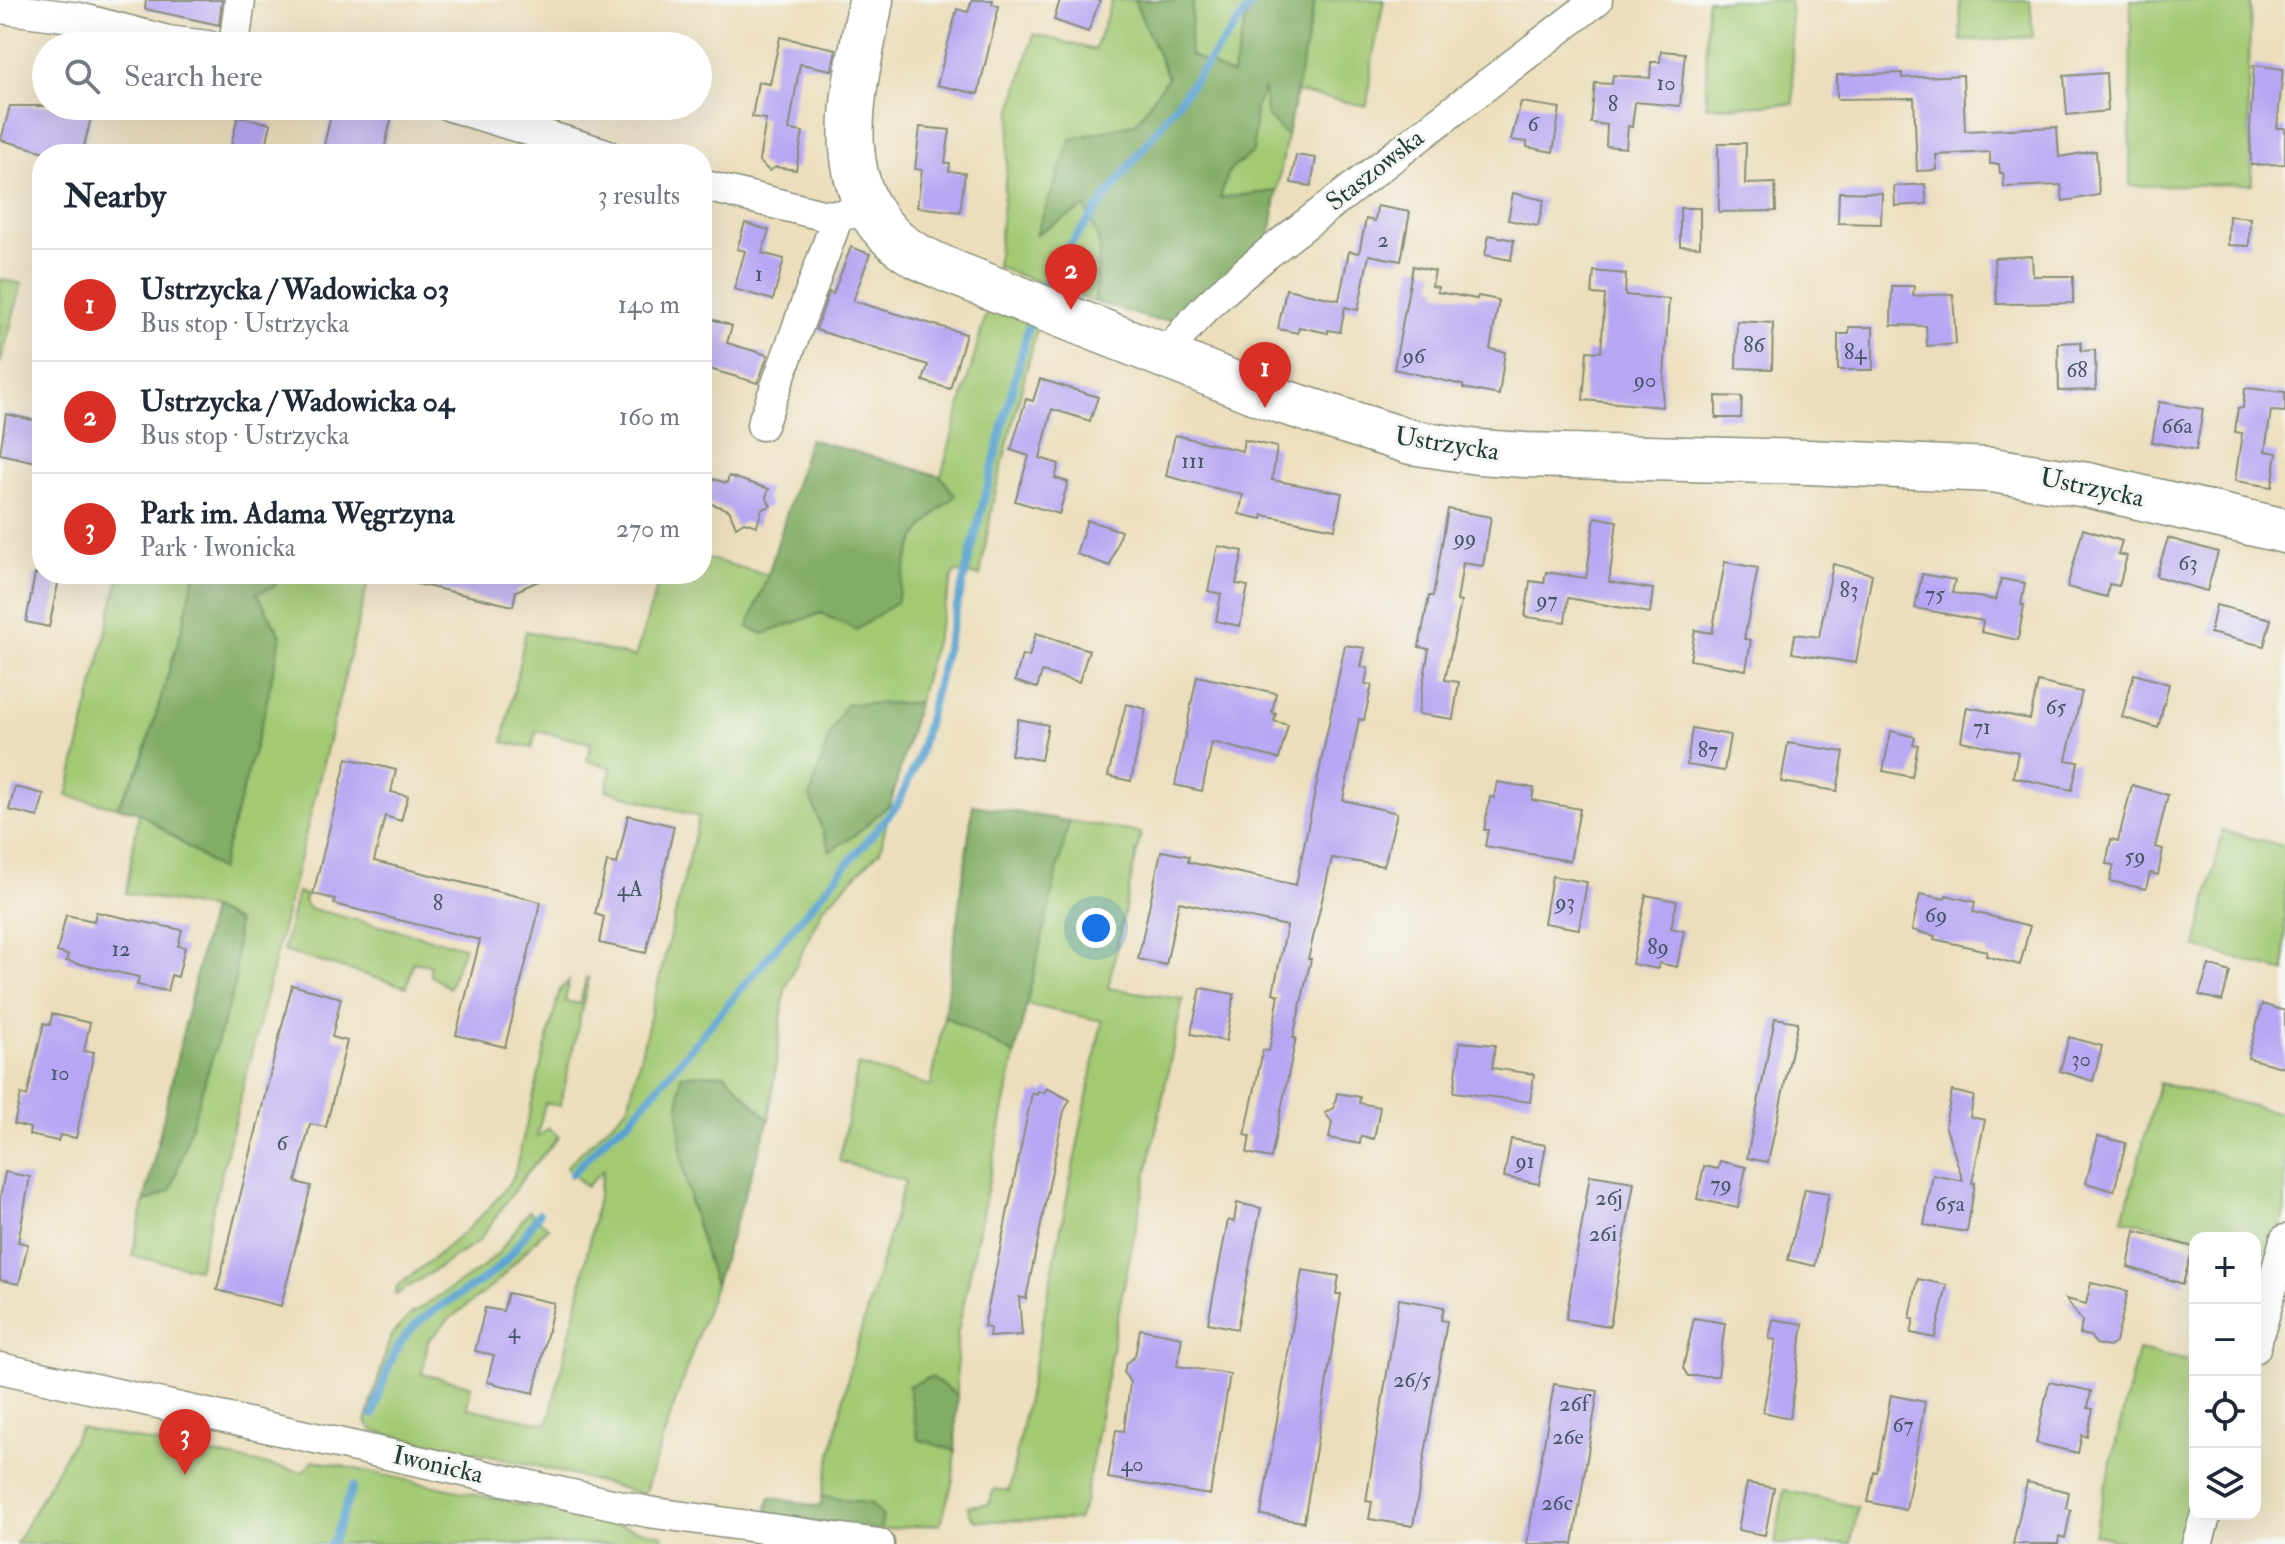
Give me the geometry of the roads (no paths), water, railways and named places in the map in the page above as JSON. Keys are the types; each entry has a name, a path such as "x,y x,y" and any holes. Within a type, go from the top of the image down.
{"street":[{"path":"236,32 240,0"},
{"name":"Ustrzycka","path":"871,0 854,97 850,140 855,172 853,211 876,219 899,244 923,259 1323,416 1441,448 1525,455 1808,462 1992,470 2037,475 2285,531"},
{"name":"Staszowska","path":"1167,356 1217,297 1267,254 1597,0"},
{"path":"0,8 79,18 133,32"},
{"path":"496,120 574,144"},
{"path":"712,188 798,210 853,211 762,425"},
{"path":"2261,1326 2285,1240"},
{"name":"Iwonicka","path":"0,1368 648,1512 879,1544"},
{"path":"2197,1544 2204,1520"}],"waterway":[{"path":"1044,285 1073,241 1255,0"},
{"path":"572,1174 610,1134 629,1121 898,804 918,759 1028,328"},
{"path":"373,1415 390,1363 406,1335 436,1309 499,1267 539,1214"},
{"path":"330,1544 353,1486"}],"place":[{"name":"Ustrzycka / Wadowicka 04","path":"1071,310"},
{"name":"Ustrzycka / Wadowicka 03","path":"1265,408"},
{"name":"Park im. Adama Węgrzyna","path":"185,1475"}]}
